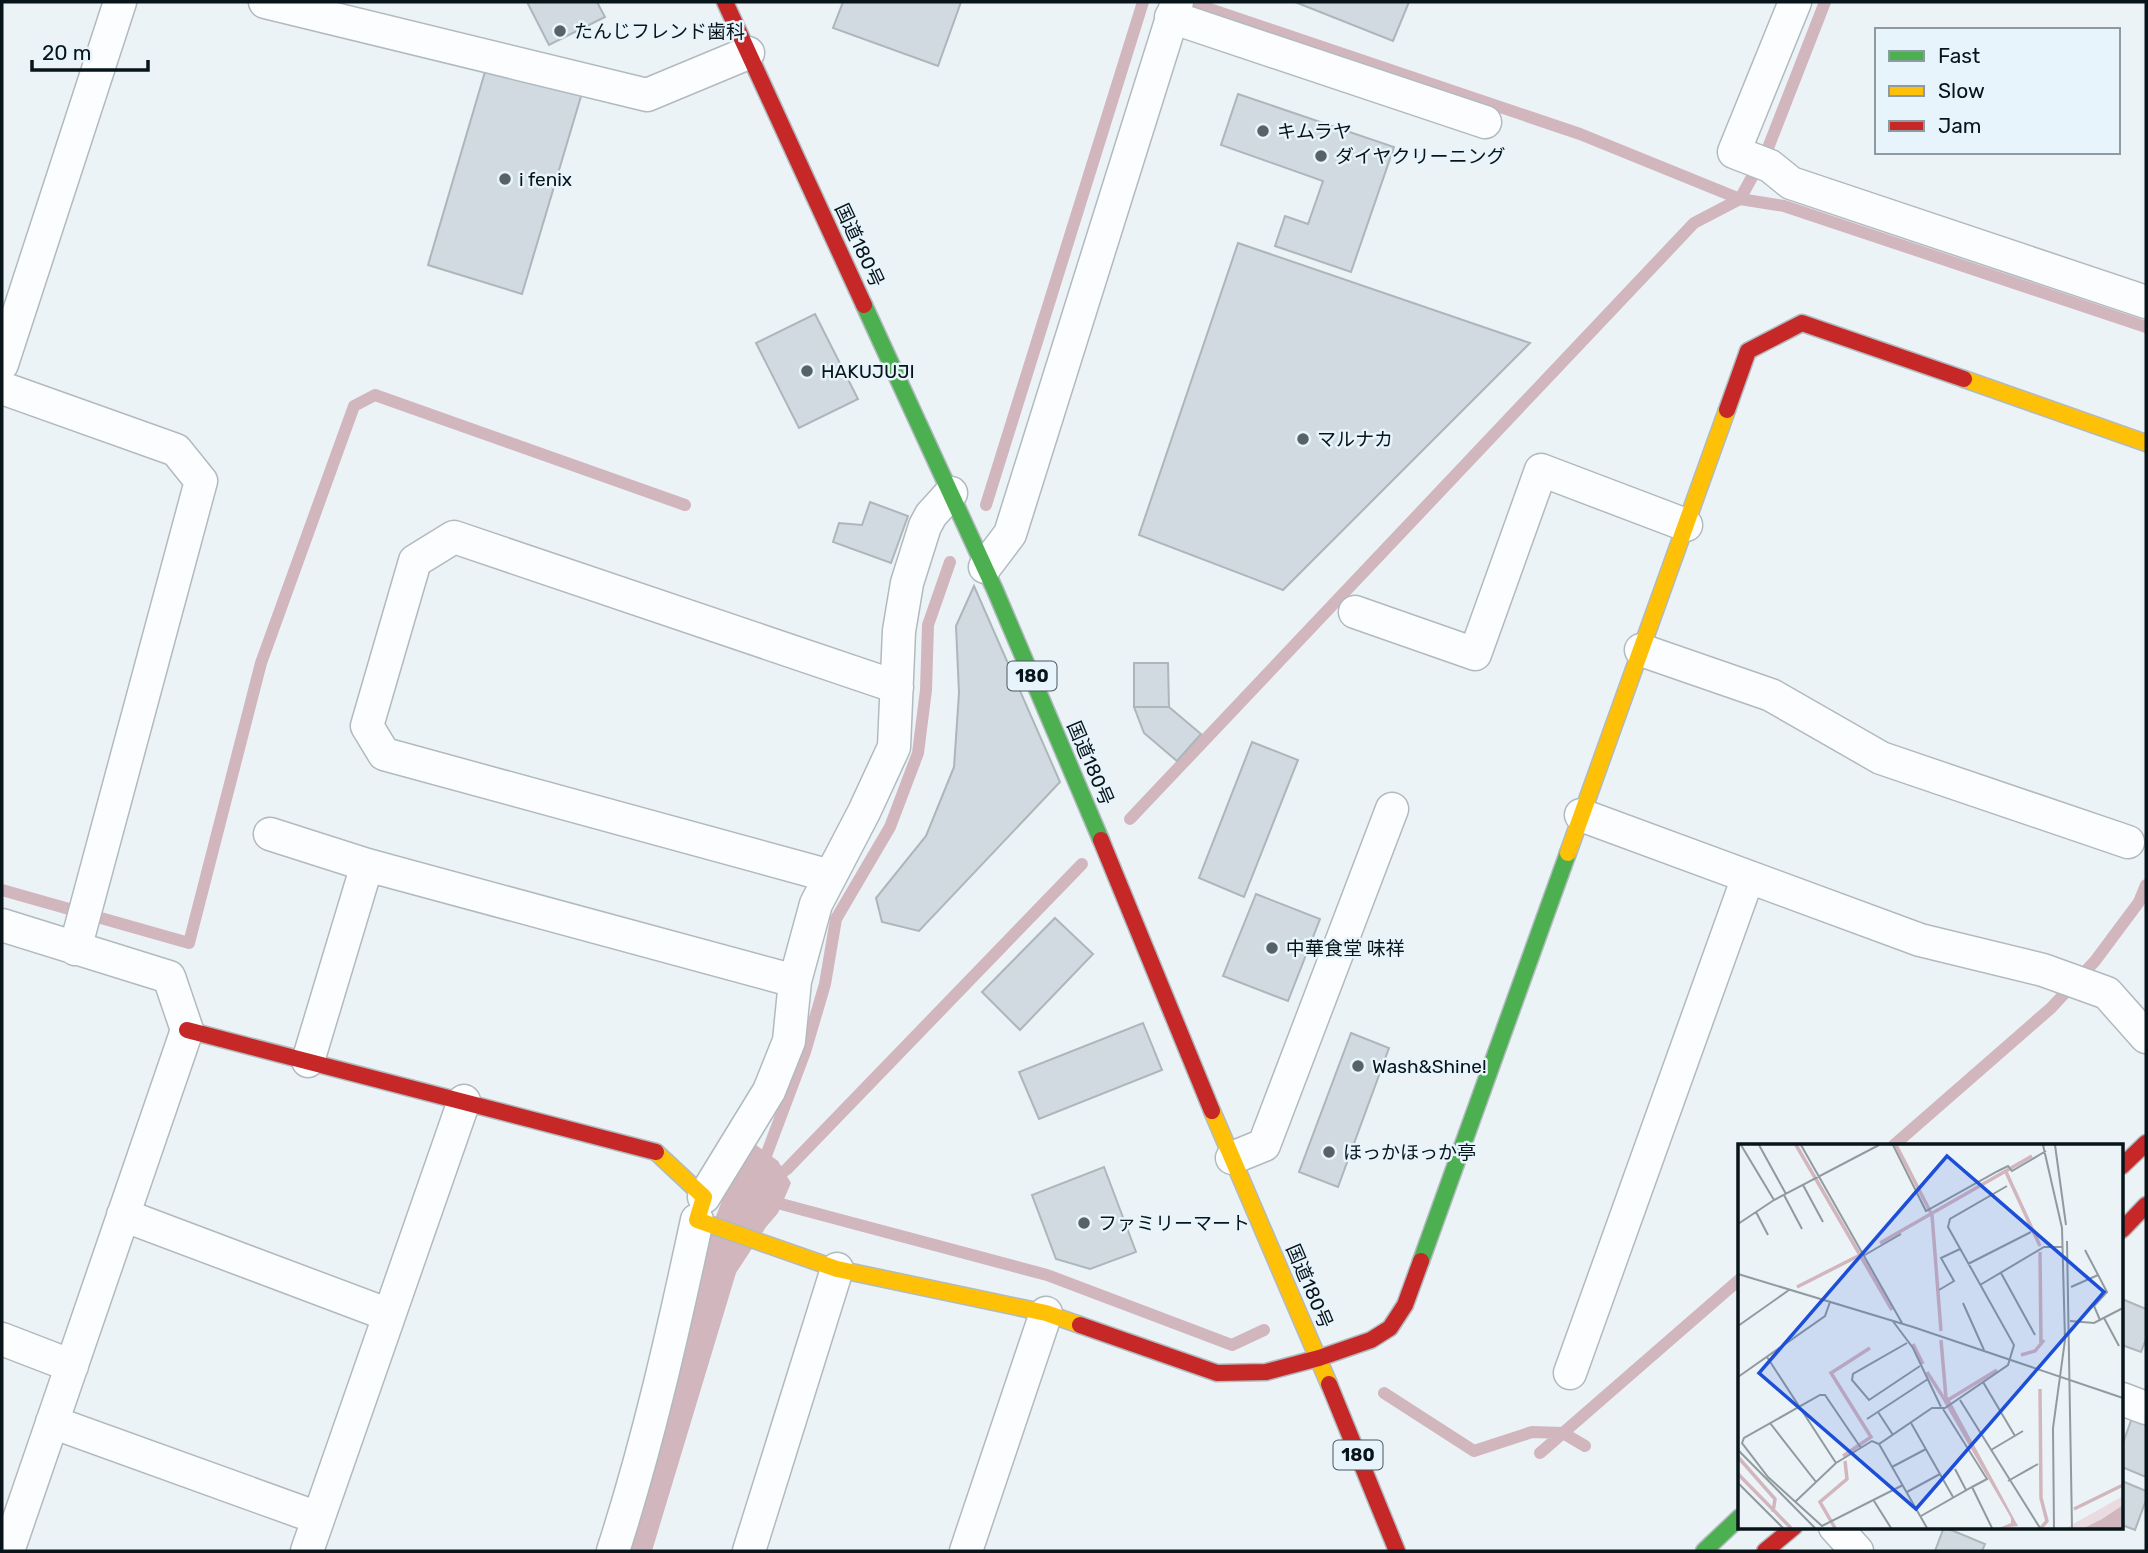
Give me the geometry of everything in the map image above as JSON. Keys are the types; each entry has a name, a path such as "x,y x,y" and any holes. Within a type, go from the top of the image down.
{"main road":[{"name":"国道180号","path":"725,2 985,567 1397,1551"},
{"path":"187,1030 656,1151 705,1214 761,1242 837,1269 1046,1313 1217,1373 1266,1372 1318,1359 1371,1340 1390,1328 1405,1306 1748,351 1802,323 2146,443"},
{"path":"2124,1164 2146,1143"},
{"path":"2124,1228 2146,1205"},
{"path":"1703,1551 1738,1519"},
{"path":"1765,1551 1793,1528"}],"street":[{"path":"2,364 120,2"},
{"path":"265,2 647,95 748,53"},
{"path":"1795,2 1734,152 1770,166 1791,183 2146,302"},
{"path":"985,567 1010,534 1174,9 1485,122"},
{"path":"2,388 176,450 201,481 75,949"},
{"path":"1355,612 1475,654 1541,470 1685,525"},
{"path":"613,1551 705,1214 769,1091 789,1041 795,981 816,904 894,747 899,631 907,583 925,526 951,493"},
{"path":"830,876 384,754 367,726 415,561 454,537 897,687"},
{"path":"1641,650 1772,695 1881,758 2128,842"},
{"path":"1232,1158 1264,1145 1392,809"},
{"path":"1581,815 1920,940 2043,970 2107,993 2146,1037"},
{"path":"270,834 366,865 795,981"},
{"path":"308,1061 366,865"},
{"path":"1570,1373 1748,877"},
{"path":"2,925 169,977 187,1030 8,1551"},
{"path":"307,1551 464,1101"},
{"path":"123,1215 389,1315"},
{"path":"749,1551 837,1269"},
{"path":"966,1551 1046,1313"},
{"path":"2,1339 72,1366"},
{"path":"2124,1400 2146,1408"},
{"path":"52,1422 318,1518"},
{"path":"1836,1528 1857,1551"}],"shaded area":[{"path":"756,1145 778,1161 791,1183 778,1213 736,1273 652,1551 623,1551 705,1244 734,1170"}],"building":[{"name":"たんじフレンド歯科","path":"527,2 597,2 605,17 549,45"},
{"path":"843,2 961,2 938,66 833,28"},
{"path":"1295,2 1409,2 1393,41"},
{"name":"i fenix","path":"487,65 582,93 522,294 428,265"},
{"path":"1238,94 1394,147 1351,272 1275,246 1285,216 1308,224 1323,181 1221,145"},
{"name":"マルナカ","path":"1238,243 1530,343 1283,590 1139,535"},
{"name":"HAKUJUJI","path":"815,314 858,399 799,428 756,343"},
{"path":"870,502 908,516 891,563 833,542 839,523 862,525"},
{"path":"974,586 1060,782 919,931 882,922 876,898 926,836 954,767 959,693 956,626"},
{"path":"1134,663 1168,663 1169,707 1134,707"},
{"path":"1134,707 1169,707 1201,734 1177,761 1144,733"},
{"path":"1252,742 1298,760 1244,897 1199,878"},
{"name":"中華食堂 味祥","path":"1256,894 1320,919 1288,1001 1223,976"},
{"path":"1055,918 1093,954 1020,1030 982,992"},
{"path":"1143,1023 1162,1070 1039,1119 1019,1072"},
{"path":"1351,1033 1389,1048 1338,1187 1299,1172"},
{"name":"ファミリーマート","path":"1104,1167 1136,1252 1090,1269 1056,1259 1032,1195"},
{"path":"2124,1300 2146,1309 2146,1339 2141,1352 2124,1346"},
{"path":"2133,1415 2146,1420 2146,1477 2124,1468 2124,1440"},
{"path":"2124,1482 2146,1491 2146,1500 2135,1530 2124,1526"},
{"path":"1944,1528 1985,1544 1982,1551 1935,1551"}],"waterway":[{"path":"986,505 1143,2"},
{"path":"1189,2 1580,134 1740,199 1784,206 2146,327"},
{"path":"1130,819 1694,223 1740,199 1768,148 1825,2"},
{"path":"2,890 189,943 261,663 354,406 375,395 685,505"},
{"path":"761,1169 805,1052 825,984 836,919 890,827 918,753 926,690 928,625 950,562"},
{"path":"771,1181 787,1169 1082,864"},
{"path":"1895,1144 2051,1008 2095,961 2139,902 2146,885"},
{"path":"766,1200 1047,1275 1232,1345 1264,1330"},
{"path":"1540,1453 1738,1281"},
{"path":"1384,1393 1474,1451 1532,1432 1563,1433 1585,1446"}],"traffic: fast":[{"path":"864,305 995,590 1101,840"},
{"path":"1421,1261 1568,853"},
{"path":"1704,1551 1738,1519"}],"traffic: slow":[{"path":"1964,379 2146,443"},
{"path":"1568,853 1727,410"},
{"path":"1212,1111 1329,1384"},
{"path":"656,1152 704,1197 697,1220 837,1269 1046,1313 1080,1325"}],"traffic: jam":[{"path":"725,2 864,305"},
{"path":"1727,410 1748,351 1802,323 1964,379"},
{"path":"1101,840 1212,1111"},
{"path":"187,1030 656,1152"},
{"path":"2124,1164 2146,1143"},
{"path":"2124,1228 2146,1205"},
{"path":"1080,1325 1217,1373 1266,1372 1371,1340 1390,1328 1405,1305 1421,1261"},
{"path":"1329,1384 1397,1551"},
{"path":"1765,1551 1793,1528"}],"place":[{"name":"たんじフレンド歯科","path":"560,31"},
{"name":"キムラヤ","path":"1263,131"},
{"name":"ダイヤクリーニング","path":"1321,156"},
{"name":"i fenix","path":"505,179"},
{"name":"HAKUJUJI","path":"807,371"},
{"name":"マルナカ","path":"1303,439"},
{"name":"中華食堂 味祥","path":"1272,948"},
{"name":"Wash&Shine!","path":"1358,1066"},
{"name":"ほっかほっか亭","path":"1329,1152"},
{"name":"ファミリーマート","path":"1084,1223"}]}
